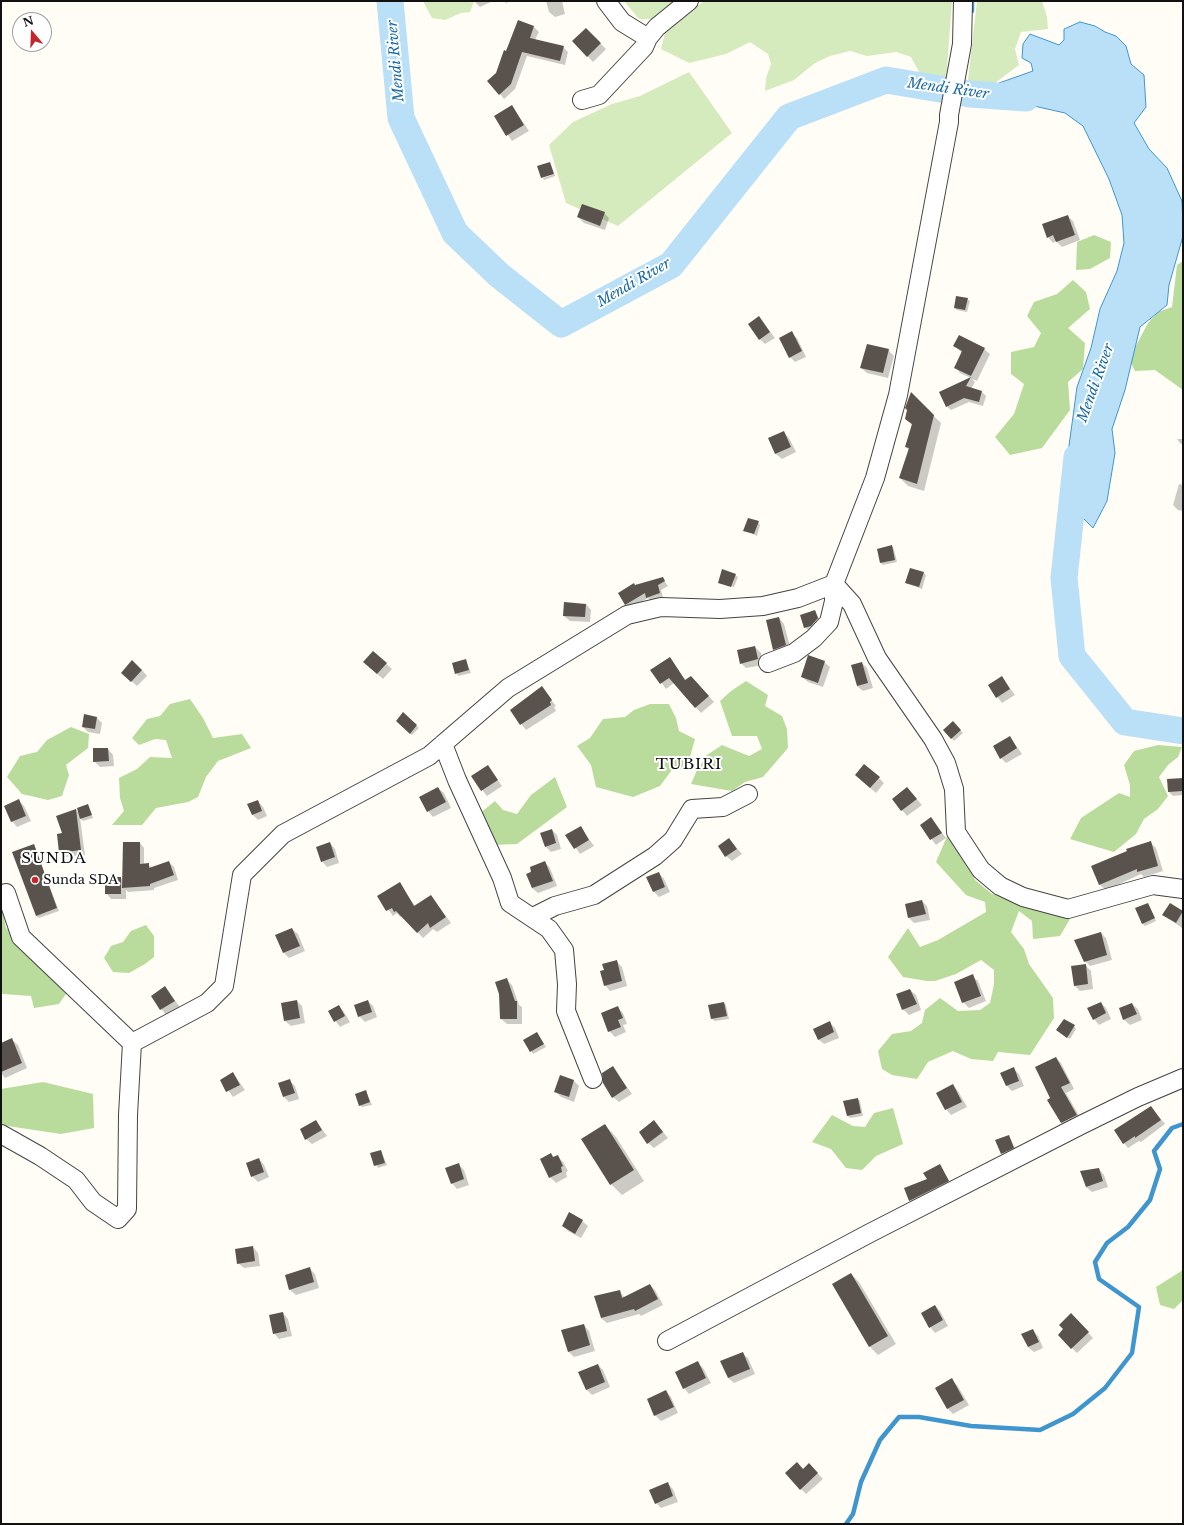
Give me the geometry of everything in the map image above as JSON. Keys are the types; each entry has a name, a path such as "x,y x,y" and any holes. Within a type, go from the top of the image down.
{"street":[{"path":"606,1 622,22 648,38"},
{"path":"582,100 599,95 644,47 648,38 657,27 689,1"},
{"path":"768,663 794,653 814,638 829,622 834,602 834,584 875,478 898,394 941,170 962,44 963,1"},
{"path":"132,1043 207,1003 224,986 242,875 283,834 429,756 508,688 627,615 661,607 720,609 764,606 798,598 834,584"},
{"path":"834,584 852,604 877,658 933,739 946,763 954,789 956,832 981,870 1000,886 1023,897 1068,909 1152,885 1183,890"},
{"path":"443,744 457,780 502,878 510,903 549,929 564,950 567,984 566,1011 593,1079"},
{"path":"533,917 555,906 594,894 655,856 673,840 692,809 723,807 748,794"},
{"path":"1,1134 40,1156 76,1180 93,1202 118,1218 127,1208 128,1115 132,1043 22,937 6,894"},
{"path":"667,1341 870,1233 1138,1097 1183,1078"}],"green space":[{"path":"423,1 474,1 470,12 461,13 445,20 432,18"},
{"path":"624,1 675,1 661,19 639,19"},
{"path":"704,1 952,1 946,81 935,92 923,79 911,57 896,52 867,56 850,51 830,56 815,63 794,80 765,91 766,78 771,64 768,54 750,42 726,54 689,63 661,49 666,29"},
{"path":"977,1 1042,1 1047,17 1048,29 1021,32 1015,49 1019,65 987,89 967,89"},
{"path":"689,72 732,133 618,226 566,203 549,145 573,122 612,104 640,96"},
{"path":"1094,235 1111,242 1110,258 1090,269 1076,270 1077,242"},
{"path":"1183,261 1183,390 1155,370 1135,371 1129,359 1148,323 1158,312 1172,307 1177,265"},
{"path":"1073,280 1086,292 1090,309 1068,328 1085,343 1083,369 1068,382 1070,410 1042,448 1010,455 995,437 1014,414 1024,384 1011,374 1011,352 1034,347 1041,333 1027,316 1034,302 1057,294"},
{"path":"746,681 768,695 765,706 782,716 787,729 788,748 763,777 745,782 732,791 691,784 697,770 707,755 722,745 749,756 762,749 757,736 732,736 720,701 731,691"},
{"path":"190,699 203,718 213,738 242,734 251,748 218,761 206,777 198,797 188,802 156,808 142,825 112,825 124,811 120,798 119,778 137,769 150,757 172,758 166,740 155,739 139,745 132,738 147,719 160,716 170,704"},
{"path":"650,704 669,704 676,718 679,731 695,739 686,771 674,767 660,786 633,797 596,787 591,765 577,746 590,738 603,719 625,717 634,710"},
{"path":"71,727 89,734 88,748 66,765 69,775 62,796 48,800 22,794 7,777 20,756 37,752 47,740"},
{"path":"1158,745 1182,747 1178,757 1168,765 1159,777 1168,796 1158,809 1144,819 1136,834 1114,852 1070,839 1081,818 1119,793 1130,797 1130,785 1124,765 1134,751"},
{"path":"555,777 567,807 517,844 493,845 479,814 495,801 503,810 517,814 531,795"},
{"path":"948,834 962,853 975,880 992,894 1070,919 1060,936 1033,939 1032,921 1019,911 1011,932 1024,949 1029,964 1053,998 1054,1018 1030,1055 998,1052 993,1061 971,1059 953,1051 928,1062 917,1079 892,1075 882,1069 878,1051 892,1034 911,1031 922,1023 925,1010 940,998 958,1011 980,1010 990,1003 994,984 994,970 981,960 956,974 935,981 927,981 903,977 888,957 908,928 920,947 938,940 986,912 985,902 966,895 936,862"},
{"path":"1,904 6,928 48,966 68,991 59,1004 34,1008 31,996 3,994 1,992"},
{"path":"146,925 154,936 154,957 129,973 113,972 104,958 111,946 123,942 131,931"},
{"path":"43,1082 93,1094 94,1128 61,1134 1,1125 1,1089"},
{"path":"893,1108 903,1144 876,1156 862,1170 846,1168 831,1149 812,1142 832,1115 853,1126 865,1127 874,1113"},
{"path":"1183,1270 1183,1300 1174,1309 1160,1305 1156,1287"}],"water":[{"path":"1080,22 1095,26 1116,36 1126,46 1131,64 1144,75 1146,107 1134,123 1149,149 1167,168 1182,201 1183,226 1183,236 1169,285 1167,305 1140,327 1125,390 1112,429 1115,453 1107,501 1093,528 1081,516 1065,475 1077,387 1091,348 1100,309 1117,271 1124,243 1122,215 1109,179 1083,126 1065,113 1025,104 980,106 999,83 1033,71 1031,63 1022,58 1023,44 1030,34 1059,45 1064,40 1064,29"}],"building":[{"path":"518,20 534,26 530,38 564,46 560,61 522,52 511,84 499,95 487,81 496,73 504,50 506,51"},
{"path":"586,28 601,43 587,57 572,41"},
{"path":"512,105 524,125 506,136 494,116"},
{"path":"550,162 554,174 541,178 537,166"},
{"path":"582,204 605,212 600,226 577,217"},
{"path":"1068,215 1075,235 1056,242 1053,235 1047,238 1042,224"},
{"path":"956,296 968,298 965,310 954,308"},
{"path":"759,316 770,332 759,340 748,324"},
{"path":"792,331 802,351 789,358 779,338"},
{"path":"959,335 985,348 971,376 954,368 962,351 953,346"},
{"path":"867,344 889,349 883,373 860,368"},
{"path":"971,377 966,386 982,391 979,402 964,398 946,407 939,392"},
{"path":"911,392 934,415 917,484 899,478 909,448 905,447 912,424 905,419 907,410 905,408"},
{"path":"784,431 791,447 775,454 768,438"},
{"path":"748,518 759,521 754,534 743,531"},
{"path":"892,545 895,560 880,563 877,549"},
{"path":"910,568 924,572 919,587 905,583"},
{"path":"722,569 736,574 731,587 718,583"},
{"path":"663,577 665,581 658,585 660,593 646,598 645,593 625,605 618,593 634,583 635,585"},
{"path":"564,602 586,604 585,617 563,616"},
{"path":"815,610 818,618 811,626 804,628 800,615"},
{"path":"779,617 786,645 773,650 766,620"},
{"path":"755,646 758,659 740,664 737,650"},
{"path":"373,651 387,663 377,674 363,662"},
{"path":"808,655 825,661 818,683 801,677"},
{"path":"670,657 685,680 691,676 709,696 695,708 669,678 660,684 650,670"},
{"path":"466,659 469,670 455,674 452,663"},
{"path":"132,660 142,670 131,682 121,673"},
{"path":"862,662 868,683 857,686 851,665"},
{"path":"1002,676 1010,689 996,698 988,685"},
{"path":"542,686 552,700 550,702 551,705 520,725 510,710"},
{"path":"403,712 417,725 410,734 396,721"},
{"path":"84,714 97,717 95,729 82,727"},
{"path":"953,721 961,730 951,739 943,730"},
{"path":"1010,736 1017,748 1000,759 993,746"},
{"path":"93,748 108,748 109,761 93,762"},
{"path":"864,764 880,777 870,788 855,775"},
{"path":"488,765 498,780 481,791 471,776"},
{"path":"1183,778 1183,791 1168,792 1167,779"},
{"path":"438,787 446,802 427,812 419,797"},
{"path":"907,787 917,799 901,811 892,799"},
{"path":"19,799 26,816 11,822 4,806"},
{"path":"258,800 262,811 252,815 247,804"},
{"path":"88,804 92,815 80,819 77,808"},
{"path":"76,809 81,850 59,853 57,834 62,833 56,816"},
{"path":"931,817 942,833 930,840 920,825"},
{"path":"581,826 589,840 574,849 565,835"},
{"path":"552,829 556,843 545,847 540,833"},
{"path":"729,838 737,849 725,857 718,846"},
{"path":"1151,841 1158,866 1137,872 1137,869 1099,885 1091,866 1127,851 1126,849"},
{"path":"123,842 140,842 140,864 149,863 149,868 169,861 174,875 150,884 150,886 122,888"},
{"path":"330,842 335,857 321,862 316,847"},
{"name":"Sunda SDA","path":"34,844 57,908 36,916 12,852"},
{"path":"545,861 553,881 532,888 526,874 531,872 530,867"},
{"path":"659,872 665,887 653,892 646,877"},
{"path":"105,877 121,877 121,894 105,894"},
{"path":"400,882 414,906 431,895 446,917 430,928 428,923 417,933 396,911 394,912 392,908 386,911 377,896"},
{"path":"922,900 926,914 908,918 905,904"},
{"path":"1148,903 1155,918 1142,924 1135,908"},
{"path":"1170,903 1183,911 1176,923 1162,915"},
{"path":"292,928 300,946 283,953 275,935"},
{"path":"1101,932 1107,955 1084,962 1074,940"},
{"path":"617,960 622,981 604,986 600,971 604,970 602,964"},
{"path":"1086,964 1088,984 1074,986 1071,966"},
{"path":"973,974 981,996 962,1003 954,982"},
{"path":"507,978 515,1001 517,1001 517,1019 500,1019 499,994 495,982"},
{"path":"165,986 175,1001 160,1010 151,996"},
{"path":"910,989 917,1004 902,1010 896,994"},
{"path":"297,1000 300,1018 284,1021 281,1003"},
{"path":"368,1000 372,1012 358,1017 354,1005"},
{"path":"724,1002 727,1016 711,1019 708,1005"},
{"path":"1101,1002 1106,1013 1093,1020 1087,1008"},
{"path":"1132,1003 1137,1014 1123,1020 1119,1008"},
{"path":"339,1005 345,1016 334,1022 328,1011"},
{"path":"618,1006 623,1018 618,1020 621,1027 608,1032 601,1013"},
{"path":"1064,1019 1075,1025 1067,1038 1056,1030"},
{"path":"830,1021 834,1032 818,1040 813,1029"},
{"path":"537,1032 544,1044 530,1052 523,1040"},
{"path":"12,1038 22,1063 1,1072 1,1043"},
{"path":"1056,1057 1070,1083 1061,1087 1077,1115 1061,1123 1047,1100 1050,1098 1035,1067"},
{"path":"613,1066 627,1088 612,1098 603,1083 602,1073"},
{"path":"1014,1067 1019,1081 1006,1086 1000,1073"},
{"path":"233,1072 240,1085 226,1092 220,1080"},
{"path":"560,1075 574,1080 569,1097 554,1092"},
{"path":"290,1079 295,1093 283,1097 278,1083"},
{"path":"953,1084 962,1102 945,1110 936,1093"},
{"path":"366,1090 370,1102 359,1106 355,1094"},
{"path":"858,1098 861,1113 847,1116 843,1101"},
{"path":"1151,1106 1161,1120 1135,1138 1135,1136 1123,1144 1114,1130"},
{"path":"316,1120 322,1130 305,1140 300,1129"},
{"path":"654,1120 663,1132 647,1144 639,1132"},
{"path":"605,1124 634,1170 610,1185 581,1139"},
{"path":"1009,1135 1014,1148 1001,1154 995,1140"},
{"path":"381,1150 385,1163 374,1166 370,1153"},
{"path":"551,1153 553,1157 558,1155 563,1166 561,1167 562,1172 549,1178 540,1159"},
{"path":"259,1158 264,1172 251,1177 246,1163"},
{"path":"459,1163 464,1179 451,1184 445,1168"},
{"path":"940,1164 949,1181 909,1201 904,1188 927,1179 923,1173"},
{"path":"1099,1168 1103,1181 1086,1187 1080,1171"},
{"path":"569,1212 583,1220 575,1234 562,1226"},
{"path":"253,1246 255,1261 237,1264 235,1249"},
{"path":"310,1267 314,1282 289,1290 285,1275"},
{"path":"851,1273 888,1336 869,1347 832,1284"},
{"path":"650,1284 658,1299 635,1311 634,1309 601,1318 594,1296 620,1290 622,1298"},
{"path":"935,1305 943,1320 929,1328 921,1313"},
{"path":"283,1312 287,1331 273,1334 269,1315"},
{"path":"1071,1313 1089,1332 1071,1349 1058,1335 1063,1329 1059,1325"},
{"path":"584,1324 590,1345 568,1352 561,1330"},
{"path":"1033,1329 1039,1342 1028,1347 1021,1334"},
{"path":"743,1352 750,1369 728,1378 720,1361"},
{"path":"698,1361 706,1378 683,1389 675,1372"},
{"path":"598,1364 605,1382 586,1390 578,1372"},
{"path":"952,1378 964,1400 947,1409 935,1388"},
{"path":"666,1390 674,1407 654,1416 647,1399"},
{"path":"797,1462 803,1469 809,1463 818,1473 800,1490 785,1473"},
{"path":"668,1482 673,1496 655,1504 649,1490"}],"waterway":[{"name":"Mendi River","path":"390,1 401,118 455,233 499,275 561,324 671,265 789,117 886,80 970,94 1026,98"},
{"path":"972,1 972,11"},
{"path":"962,92 964,84"},
{"name":"Mendi River","path":"1077,457 1064,578 1072,656 1125,722 1183,731"},
{"path":"846,1524 853,1514 861,1482 880,1440 899,1417 919,1417 971,1426 1040,1430 1073,1414 1105,1388 1132,1353 1139,1307 1099,1279 1095,1262 1107,1243 1128,1227 1150,1200 1160,1169 1154,1151 1172,1128 1183,1124"}],"place":[{"name":"Sunda SDA","path":"35,880"}],"district":[{"name":"TUBIRI","path":"689,765"},
{"name":"SUNDA","path":"54,859"}]}
